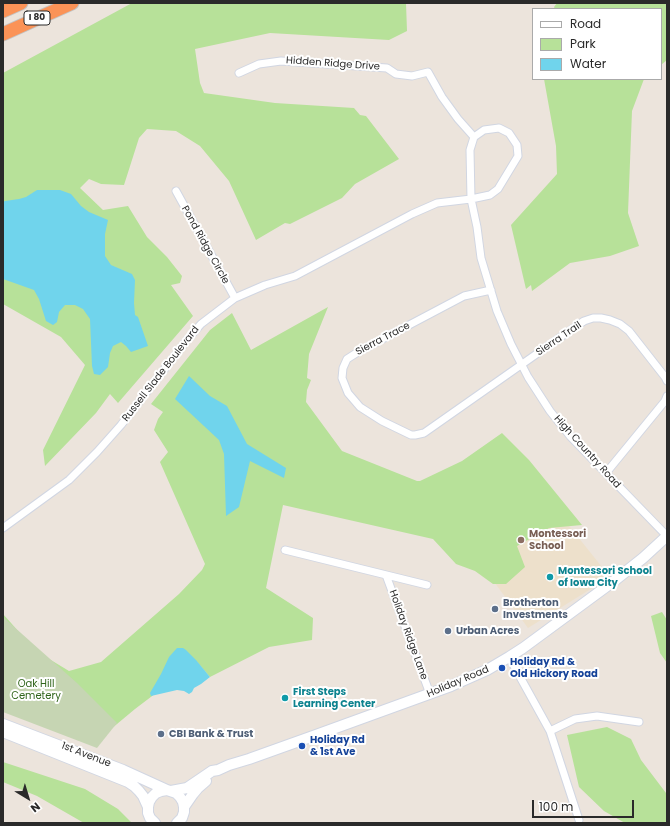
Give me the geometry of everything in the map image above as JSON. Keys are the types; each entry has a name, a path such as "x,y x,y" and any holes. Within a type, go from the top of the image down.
{"highway":[{"name":"I 80","path":"3,12 21,3"},
{"name":"I 80","path":"3,34 72,3"}],"street":[{"name":"Hidden Ridge Drive","path":"239,73 259,64 282,61 387,68 396,74 412,76 428,72 442,97 458,119 474,137"},
{"name":"Russell Slade Boulevard","path":"3,528 69,480 121,425 201,324 235,298 265,285 295,276 412,214 437,203 490,196 498,189 518,156 517,145 509,133 499,128 484,130 474,137"},
{"name":"High Country Road","path":"474,137 470,150 472,199 481,258 497,311 511,344 528,377 550,410 570,436 667,536"},
{"name":"Pond Ridge Circle","path":"176,191 235,298"},
{"name":"Sierra Trace","path":"491,290 464,296 347,359 343,368 342,378 345,387 360,407 382,421 411,435 420,434 424,433 522,365"},
{"name":"Sierra Trail","path":"522,365 564,334 584,322 593,318 601,318 620,324 629,331 666,377 667,381"},
{"path":"606,473 667,396"},
{"name":"Holiday Road","path":"148,808 149,802 156,793 188,788 212,771 430,694 488,670 509,658 614,582 667,536"},
{"name":"Holiday Ridge Lane","path":"285,550 427,585"},
{"name":"Holiday Ridge Lane","path":"386,575 430,694"},
{"path":"509,658 550,731 579,820"},
{"path":"550,731 575,719 597,716 638,722"},
{"name":"1st Avenue","path":"3,724 124,770 169,791"},
{"name":"1st Avenue","path":"3,732 128,782 143,796 150,818 155,823"},
{"name":"Holiday Road","path":"177,823 182,818 184,810 198,788 214,776 218,770"},
{"path":"169,791 176,793 183,802 186,823"}],"shaded area":[{"name":"Montessori School","path":"526,472 610,577 528,628 475,556"}],"green space":[{"path":"132,3 406,3 407,31 389,40 270,33 195,49 200,83 204,93 275,103 354,108 360,115 366,116 399,159 355,184 342,198 290,224 285,223 256,240 229,181 200,146 176,131 147,129 139,138 124,185 101,184 89,179 80,188 103,210 128,206 147,237 167,257 182,276 180,283 171,285 193,316 118,403 110,394 96,413 45,466 43,450 85,365 61,337 3,304 3,73"},
{"path":"557,3 667,3 667,60 662,64 662,8 554,7"},
{"path":"544,80 644,80 632,111 628,213 639,246 610,256 570,263 532,291 531,285 526,289 511,225 557,174 556,146"},
{"path":"328,307 309,354 307,378 311,380 307,390 306,402 342,451 420,481 462,461 502,433 529,460 582,525 549,528 517,546 525,567 506,584 493,584 475,571 456,564 433,539 283,505 266,588 313,618 312,640 269,647 210,677 197,662 105,734 3,633 3,614 36,651 69,671 101,662 179,594 202,570 205,564 160,462 168,452 154,430 158,419 163,412 151,404 210,330 232,313 251,350"},
{"path":"662,612 667,620 667,663 660,653 651,616"},
{"name":"Oak Hill Cemetery","path":"3,617 77,683 117,723 97,748 3,712"},
{"path":"607,727 631,739 641,760 666,793 667,823 625,823 604,811 579,787 567,735"},
{"path":"3,762 85,789 118,809 132,823 84,823 37,796 3,782"}],"water":[{"path":"37,190 60,190 71,194 81,206 89,212 108,220 105,234 105,256 111,265 132,274 135,280 135,315 138,317 148,346 131,352 121,342 113,346 110,353 108,367 100,375 94,374 92,366 90,319 83,309 75,305 65,305 59,312 57,322 53,325 46,321 39,299 34,290 3,279 3,202 26,197"},
{"path":"189,376 210,396 227,406 247,444 286,468 284,478 250,461 239,507 226,516 224,454 219,440 175,399"},
{"path":"177,648 183,648 186,650 210,677 194,688 189,694 184,691 177,690 151,696 150,693 169,657"}],"place":[{"name":"Montessori School","path":"521,540"},
{"name":"Montessori School of Iowa City","path":"550,577"},
{"name":"Brotherton Investments","path":"495,609"},
{"name":"Urban Acres","path":"448,631"},
{"name":"Holiday Rd & Old Hickory Road","path":"502,668"},
{"name":"First Steps Learning Center","path":"285,698"},
{"name":"CBI Bank & Trust","path":"161,734"},
{"name":"Holiday Rd & 1st Ave","path":"302,746"}]}
